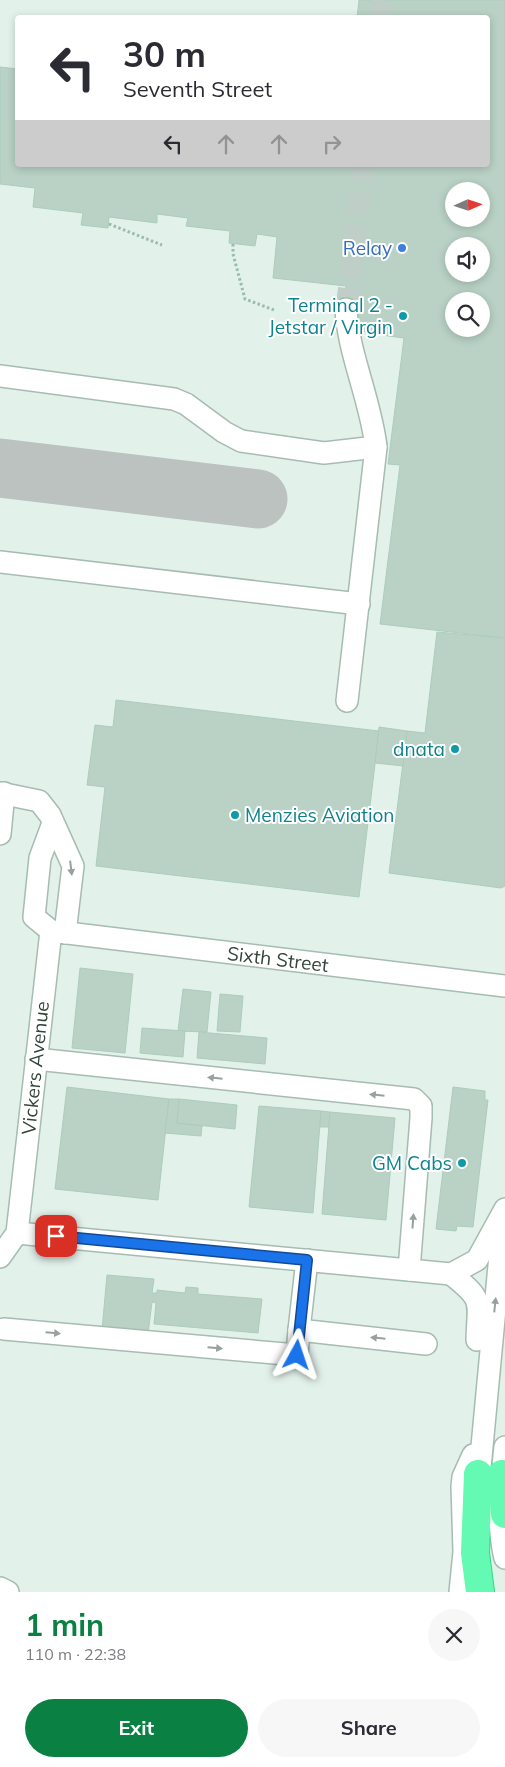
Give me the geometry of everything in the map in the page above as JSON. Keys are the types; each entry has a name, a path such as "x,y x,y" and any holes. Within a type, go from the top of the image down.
{"highway":[{"path":"490,1474 505,1514"},
{"path":"480,1592 475,1553 490,1474"}],"street":[{"path":"346,309 348,327 371,415 376,447 347,700"},
{"path":"0,376 174,399 196,411 232,438 273,447 324,453 376,447"},
{"path":"0,562 359,604"},
{"path":"0,834 2,793"},
{"name":"Vickers Avenue","path":"0,1257 17,1233 36,1059 58,932 73,866 46,807 39,801 2,793"},
{"path":"54,823 40,858 34,917 58,932"},
{"name":"Sixth Street","path":"58,932 505,986"},
{"path":"36,1059 414,1099 421,1106 421,1118 409,1270"},
{"path":"460,1592 464,1552 463,1477 482,1429 505,1204"},
{"path":"451,1274 477,1260 505,1208"},
{"path":"17,1233 451,1274 473,1291 479,1305 478,1354 482,1429 505,1558"},
{"path":"4,1329 297,1355 307,1260"},
{"path":"299,1330 426,1344"},
{"path":"494,1592 478,1520 490,1474 505,1447"},
{"path":"0,1588 8,1592"}],"path":[{"path":"109,224 162,245"},
{"path":"234,244 232,254 246,299 274,310"}],"building":[{"name":"Terminal 2 - Jetstar / Virgin","path":"359,0 505,0 505,638 380,624 400,465 388,464 404,338 366,333 344,304 346,286 273,278 277,237 257,234 255,246 229,243 230,231 186,226 188,218 157,214 157,223 109,217 108,228 81,225 83,213 33,207 35,188 0,184 0,67 15,69 15,167 490,167 490,15 357,15"},
{"name":"dnata","path":"437,632 505,638 505,886 501,888 389,873 407,731 425,733"},
{"name":"Menzies Aviation","path":"116,700 379,731 359,897 96,866 105,787 87,785 95,725 113,727"},
{"path":"379,727 407,731 403,766 375,763"},
{"path":"80,968 133,974 125,1053 72,1048"},
{"path":"183,989 211,992 207,1032 178,1031"},
{"path":"220,994 243,996 240,1032 217,1031"},
{"path":"142,1028 185,1031 183,1057 140,1053"},
{"path":"199,1032 267,1038 265,1064 197,1058"},
{"path":"67,1087 169,1099 158,1200 55,1189"},
{"name":"GM Cabs","path":"453,1087 485,1091 485,1100 488,1100 473,1227 457,1226 456,1231 436,1229"},
{"path":"169,1099 179,1099 177,1123 202,1126 201,1136 165,1133"},
{"path":"179,1099 237,1105 235,1129 177,1123"},
{"path":"259,1106 321,1111 313,1213 249,1207"},
{"path":"321,1111 330,1112 329,1127 320,1127"},
{"path":"330,1112 395,1118 386,1220 322,1214"},
{"path":"107,1275 154,1279 152,1293 157,1293 157,1290 185,1293 186,1287 198,1288 198,1294 262,1299 258,1333 154,1324 156,1303 152,1302 148,1334 102,1330"}],"taxiway":[{"path":"0,468 258,499"}],"tunnel":[{"path":"380,15 382,0"},
{"path":"346,309 363,167"}],"place":[{"name":"Relay","path":"402,248"},
{"name":"Terminal 2 - Jetstar / Virgin","path":"403,316"},
{"name":"dnata","path":"455,749"},
{"name":"Menzies Aviation","path":"235,815"},
{"name":"GM Cabs","path":"462,1163"}],"route":[{"path":"56,1236 307,1260 297,1355"}]}
